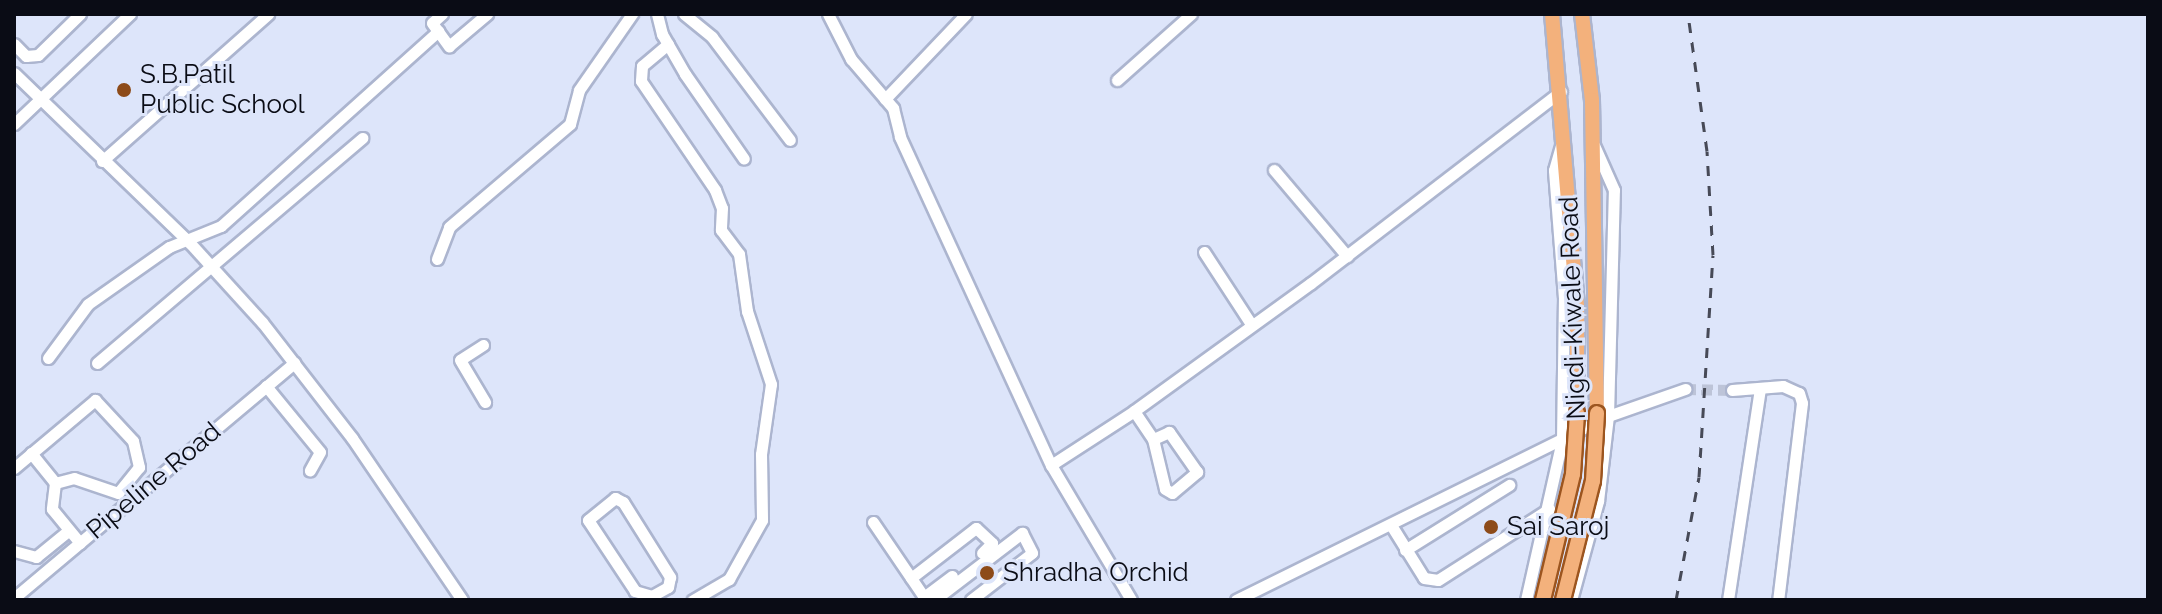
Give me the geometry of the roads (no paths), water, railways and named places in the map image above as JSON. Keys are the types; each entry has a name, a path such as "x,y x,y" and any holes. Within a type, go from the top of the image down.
{"main road":[{"name":"Nigdi-Kiwale Road","path":"1543,600 1573,474 1577,306 1566,131 1552,14"},
{"name":"Nigdi-Kiwale Road","path":"1563,600 1597,459 1597,306 1592,141 1582,14"}],"street":[{"path":"14,44 26,56 38,55 80,14"},
{"path":"14,124 130,14"},
{"path":"102,161 268,14"},
{"path":"442,14 432,23 449,46 487,14"},
{"path":"437,259 449,227 570,124 579,90 632,14"},
{"path":"657,14 668,44 744,159"},
{"path":"684,14 712,37 790,140"},
{"path":"828,14 851,59 885,99 1051,465 1131,600"},
{"path":"885,99 966,14"},
{"path":"1117,80 1191,14"},
{"path":"48,358 88,304 169,247 190,243 221,226 438,31"},
{"path":"668,44 642,66 641,81 715,190 722,208 721,230 739,254 747,311 771,384 761,454 762,520 729,579 693,600"},
{"path":"14,73 190,243 294,363 346,429 462,600"},
{"path":"1051,465 1134,411 1347,256 1561,91"},
{"path":"1526,600 1549,509 1562,440 1564,298 1554,170 1566,131"},
{"path":"97,363 362,138"},
{"path":"1571,600 1598,501 1608,416 1614,190 1592,141"},
{"path":"1274,170 1347,256"},
{"path":"1204,252 1251,324"},
{"path":"483,345 460,360 485,402"},
{"name":"Pipeline Road","path":"14,598 294,363"},
{"path":"266,386 320,452 310,470"},
{"path":"1728,600 1760,388"},
{"path":"1732,390 1792,388 1802,403 1793,505 1778,600"},
{"path":"1236,600 1608,416 1685,389"},
{"path":"14,468 95,400 139,451 137,472 114,495 74,478 55,483"},
{"path":"1134,411 1153,439 1166,491 1172,493 1196,477 1196,470 1169,432 1153,439"},
{"path":"31,453 55,483 52,509 80,543"},
{"path":"1405,550 1509,485"},
{"path":"615,498 623,502 670,577 668,587 652,598 635,591 588,520 615,498"},
{"path":"1391,525 1424,578 1438,580 1549,509"},
{"path":"873,522 911,578 934,597"},
{"path":"911,578 976,528 992,543 934,597"},
{"path":"14,551 36,557 68,531"},
{"path":"934,597 1022,533 1032,553 971,600"},
{"path":"922,570 934,597"}],"tunnel":[{"path":"1685,389 1732,390"}],"railway":[{"path":"1676,600 1699,477 1713,255 1707,151 1688,14"}],"place":[{"name":"S.B.Patil Public School","path":"124,90"},
{"name":"Sai Saroj","path":"1491,527"},
{"name":"Shradha Orchid","path":"987,573"}]}
